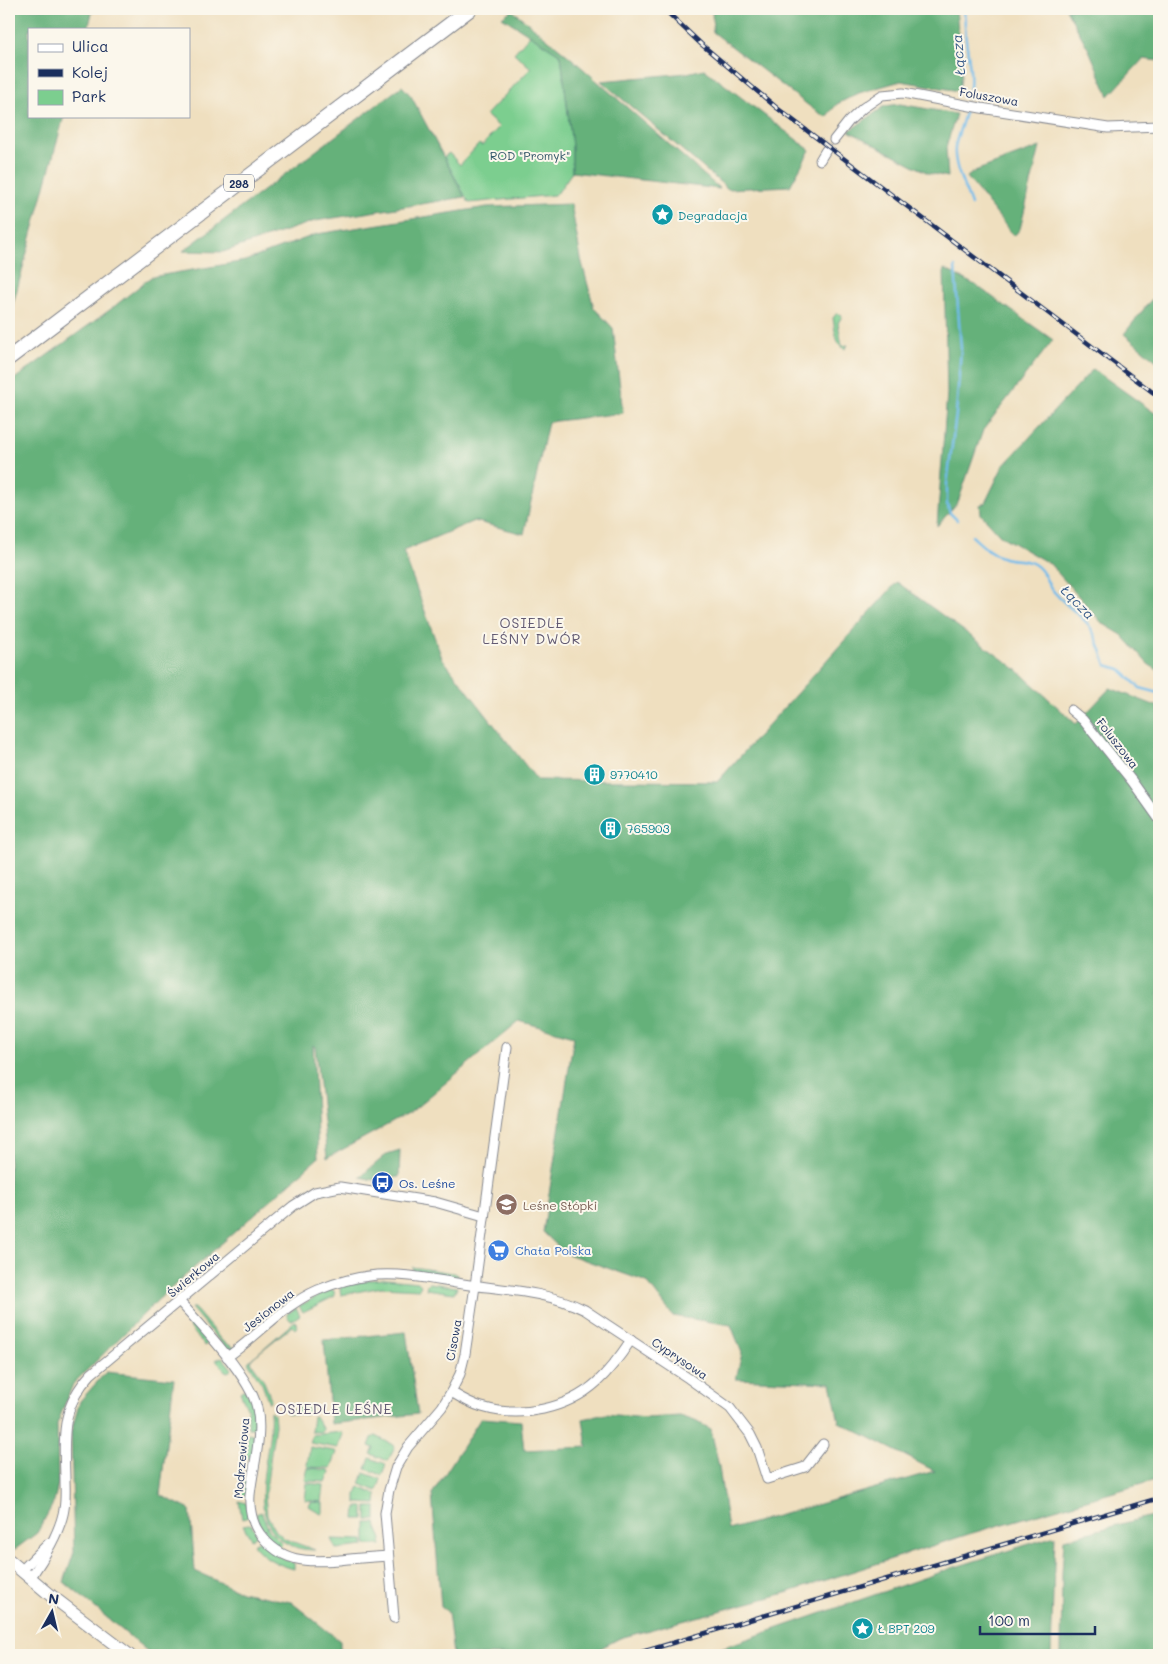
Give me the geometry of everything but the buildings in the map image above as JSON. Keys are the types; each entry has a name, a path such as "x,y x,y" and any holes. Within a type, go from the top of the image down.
{"main road":[{"name":"298","path":"9,358 470,9"},
{"path":"9,1560 62,1604 129,1655"}],"street":[{"name":"Foluszowa","path":"834,140 849,121 863,108 882,95 903,93 981,108 1108,128 1159,126"},
{"path":"820,160 826,150"},
{"name":"Foluszowa","path":"1071,710 1096,735 1132,781 1159,820"},
{"name":"Cisowa","path":"394,1618 385,1513 389,1490 396,1467 408,1447 442,1407 460,1374 465,1354 475,1286 507,1047"},
{"name":"Świerkowa","path":"26,1574 43,1560 60,1524 65,1508 65,1424 74,1396 91,1374 304,1198 328,1188 353,1188 435,1202 484,1216"},
{"name":"Jesionowa","path":"227,1357 296,1302 318,1290 340,1282 365,1276 390,1275 475,1286"},
{"name":"Cyprysowa","path":"475,1286 545,1295 568,1302 585,1310 631,1340 730,1408 750,1434 757,1448 766,1479 805,1467 823,1444"},
{"name":"Modrzewiowa","path":"179,1301 227,1357 253,1393 257,1407 259,1434 250,1507 257,1530 264,1539 282,1554 305,1561 388,1556"},
{"path":"451,1392 470,1402 492,1410 519,1412 547,1408 577,1396 590,1388 605,1374 631,1340"}],"green space":[{"path":"9,9 93,9 88,28 28,28 28,118 63,118 9,319"},
{"path":"712,9 956,9 962,69 959,91 901,81 859,93 837,104 826,117 713,32"},
{"path":"1066,9 1159,9 1159,61 1143,59 1109,96 1089,50"},
{"path":"512,10 571,58 720,189 572,172 572,146 561,55 502,17"},
{"name":"ROD \"Promyk\"","path":"530,35 561,55 572,146 572,172 554,195 469,203 444,157 449,153 460,165 479,144 482,146 499,127 486,115 531,68 514,53"},
{"path":"704,69 810,150 790,186 728,189 601,81 687,73"},
{"path":"402,86 411,96 465,197 315,221 223,252 183,251"},
{"path":"900,104 956,114 946,148 948,177 928,173 849,131 885,106"},
{"path":"1040,147 1020,229 1014,236 967,177 975,171"},
{"path":"571,204 581,259 594,308 613,328 623,413 548,422 524,534 474,521 403,551 442,658 537,780 717,782 897,582 1016,669 1076,724 1110,688 1159,707 1159,811 1155,817 1159,824 1159,1479 969,1534 789,1592 620,1638 599,1649 578,1655 453,1655 448,1612 441,1607 432,1494 481,1418 521,1421 524,1450 587,1447 583,1419 606,1414 646,1418 680,1416 695,1421 711,1429 719,1467 728,1530 935,1471 839,1422 831,1383 736,1379 742,1353 731,1325 673,1316 647,1282 565,1253 543,1232 574,1036 519,1021 411,1112 327,1158 315,1047 313,1045 318,1158 159,1299 73,1384 57,1424 58,1484 54,1502 37,1533 14,1550 9,1546 9,383 111,309 151,277 245,261 317,234 487,207"},
{"path":"944,269 977,286 1053,340 983,430 958,502 937,526 947,393"},
{"path":"1159,290 1159,363 1124,334"},
{"path":"837,313 842,315 838,323 842,346 848,345 845,349 839,344 836,336 833,318"},
{"path":"1093,369 1159,416 1159,671 1148,664 1122,635 1102,623 1050,564 1001,536 981,514 980,505 985,503 1003,466"},
{"path":"400,1150 399,1177 373,1180 360,1177 387,1154"},
{"path":"412,1267 454,1273 458,1276 458,1280 413,1273"},
{"path":"386,1279 418,1282 421,1285 419,1289 382,1287 341,1295 340,1289 342,1286 369,1280"},
{"path":"430,1283 457,1287 454,1293 426,1289"},
{"path":"331,1289 334,1291 335,1296 303,1312 299,1306"},
{"path":"191,1308 196,1310 223,1342 235,1348 227,1350"},
{"path":"296,1308 300,1315 291,1321 287,1314"},
{"path":"295,1321 298,1326 295,1329 292,1326 257,1354"},
{"path":"193,1323 209,1342 205,1346 188,1325"},
{"path":"406,1332 418,1414 331,1424 324,1340"},
{"path":"222,1357 232,1369 228,1372 216,1360"},
{"path":"251,1359 251,1362 263,1379 271,1399 269,1403 262,1384 248,1362"},
{"path":"106,1372 174,1379 160,1495 190,1510 195,1571 241,1592 291,1602 340,1641 340,1655 152,1655 64,1582 74,1552 71,1432 80,1401"},
{"path":"245,1390 252,1401 256,1428 248,1428 248,1410 240,1392"},
{"path":"305,1405 309,1411 306,1415 286,1413"},
{"path":"270,1411 274,1414 275,1424 265,1496 267,1515 276,1531 285,1539 315,1550 299,1548 284,1542 276,1535 268,1522 263,1508 262,1492 269,1442"},
{"path":"313,1416 315,1416 323,1430 321,1432 311,1432"},
{"path":"341,1432 343,1434 338,1448 310,1443 312,1435"},
{"path":"248,1433 255,1435 252,1455 248,1459 244,1458"},
{"path":"376,1436 395,1446 388,1461 371,1454 374,1448 369,1446 372,1438"},
{"path":"310,1447 337,1452 331,1468 308,1467"},
{"path":"370,1458 386,1464 382,1475 366,1469"},
{"path":"308,1468 329,1470 326,1482 305,1480"},
{"path":"364,1473 381,1479 377,1491 360,1484"},
{"path":"241,1477 249,1479 246,1495 239,1496"},
{"path":"307,1483 324,1485 322,1502 305,1500"},
{"path":"359,1487 377,1495 376,1504 356,1503"},
{"path":"239,1501 246,1503 249,1517 242,1519"},
{"path":"311,1502 323,1503 323,1513 321,1514 309,1506"},
{"path":"356,1507 364,1507 364,1519 355,1519"},
{"path":"367,1507 376,1507 376,1520 367,1520"},
{"path":"261,1512 269,1530 282,1543 279,1547 267,1538 261,1528 256,1514"},
{"path":"1159,1514 1159,1655 1061,1655 1064,1539"},
{"path":"366,1523 376,1523 382,1539 381,1545 366,1545"},
{"path":"243,1525 252,1525 257,1535 251,1539"},
{"path":"1055,1536 1051,1655 701,1655 952,1568"},
{"path":"331,1539 364,1540 364,1546 336,1549"},
{"path":"259,1541 284,1559 294,1563 294,1569 276,1563 261,1553 253,1544"}],"waterway":[{"name":"Łącza","path":"964,9 970,77 968,99"},
{"name":"Łącza","path":"965,112 955,147 955,154 958,169 971,205"},
{"name":"Łącza","path":"955,267 961,349 956,414 947,484 947,504 950,513 957,520"},
{"name":"Łącza","path":"972,536 987,549 999,556 1026,561 1037,566 1055,593 1090,627 1106,665 1120,669 1140,688 1159,693"}],"railway":[{"path":"664,9 701,44 777,108 1159,397"},
{"path":"632,1655 1159,1498"}],"place":[{"name":"Degradacja","path":"662,215"},
{"name":"9770410","path":"594,774"},
{"name":"765903","path":"611,828"},
{"name":"Os. Leśne","path":"383,1183"},
{"name":"Leśne Stópki","path":"507,1205"},
{"name":"Chata Polska","path":"499,1250"},
{"name":"Ł BPT 209","path":"862,1628"}],"district":[{"name":"OSIEDLE LEŚNY DWÓR","path":"532,630"},
{"name":"OSIEDLE LEŚNE","path":"334,1408"}]}
